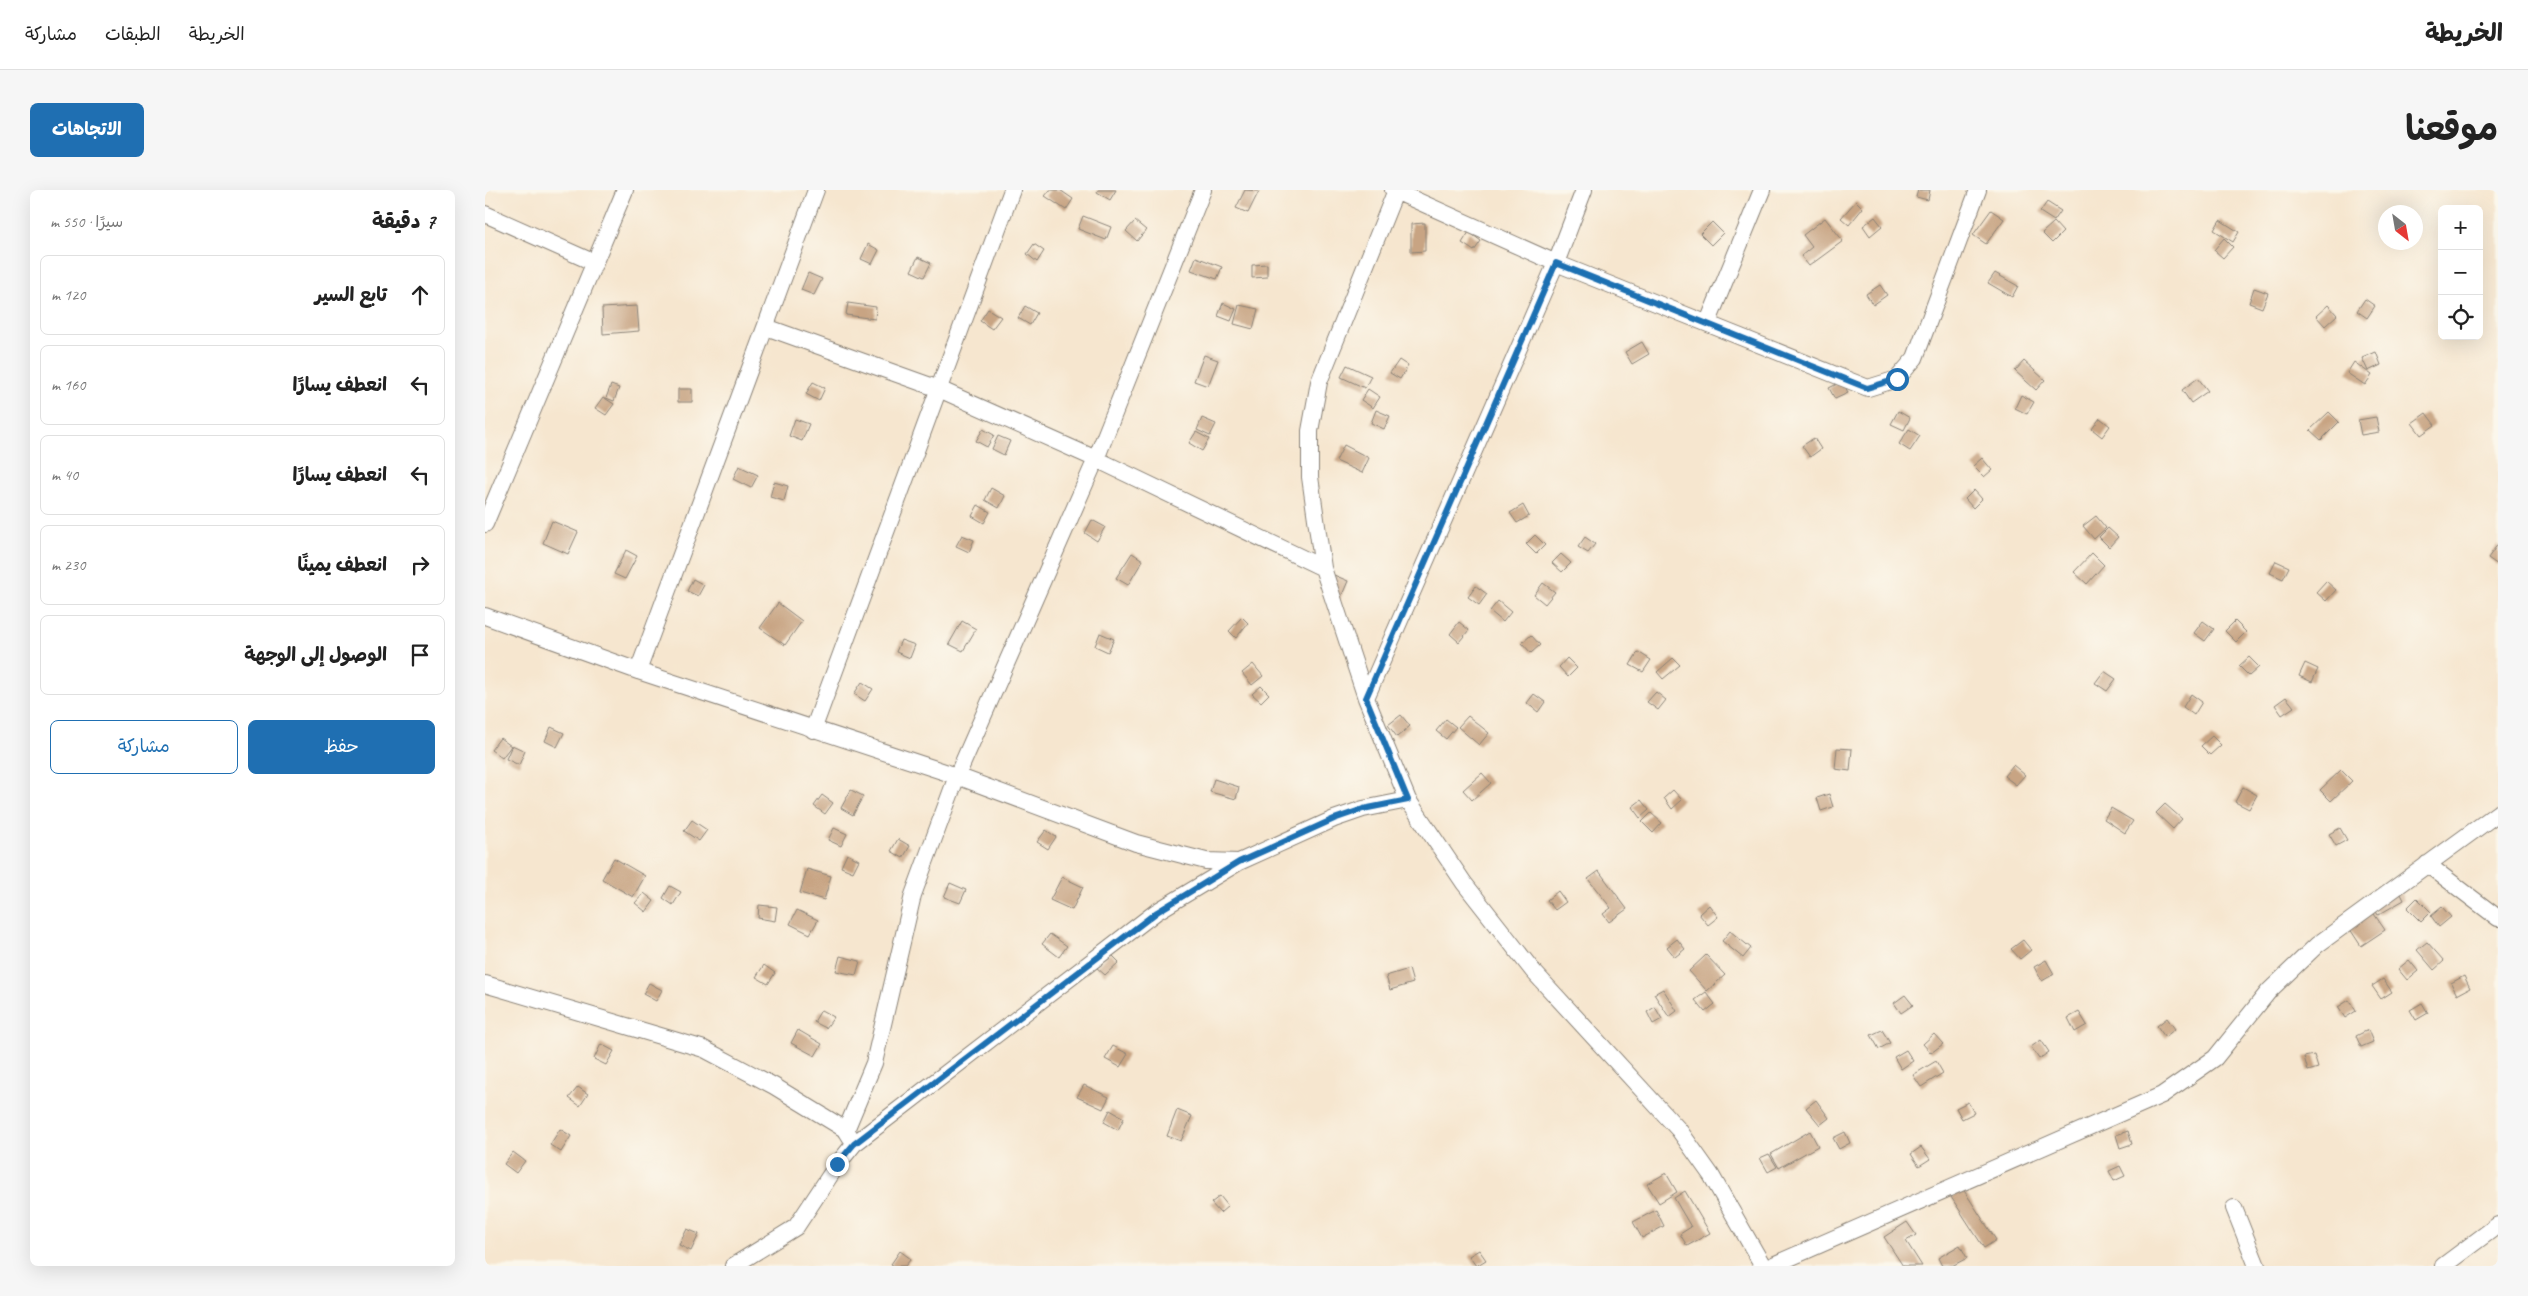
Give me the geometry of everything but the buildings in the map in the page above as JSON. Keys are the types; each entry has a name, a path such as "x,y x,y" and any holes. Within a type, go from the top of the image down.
{"street":[{"path":"485,524 625,190"},
{"path":"638,671 816,190"},
{"path":"813,730 1012,190"},
{"path":"846,1130 874,1063 913,895 957,776 1096,459 1203,190"},
{"path":"1763,1266 1711,1176 1679,1130 1533,971 1464,883 1408,800 1366,698 1323,568 1310,477 1310,431 1319,382 1395,190 1556,263 1707,322 1867,388 1897,379 1915,358 1978,190"},
{"path":"1366,698 1556,263 1584,190"},
{"path":"1707,322 1762,190"},
{"path":"485,214 595,263"},
{"path":"765,327 939,389 1096,459 1323,568"},
{"path":"485,616 638,671 957,776 1136,843 1205,861 1239,862"},
{"path":"733,1266 796,1227 837,1164 854,1144 1157,912 1239,862 1334,819 1363,809 1408,800"},
{"path":"1771,1266 2161,1095 2215,1058 2269,991 2317,945 2498,813"},
{"path":"2427,864 2498,918"},
{"path":"485,984 705,1049 774,1086 846,1130 854,1144"},
{"path":"2234,1208 2257,1266"},
{"path":"2443,1266 2498,1225"}],"route":[{"path":"837,1164 854,1144 1157,912 1239,862 1272,849 1334,819 1363,809 1408,800 1366,698 1556,263 1707,322 1867,388 1897,379"}]}
